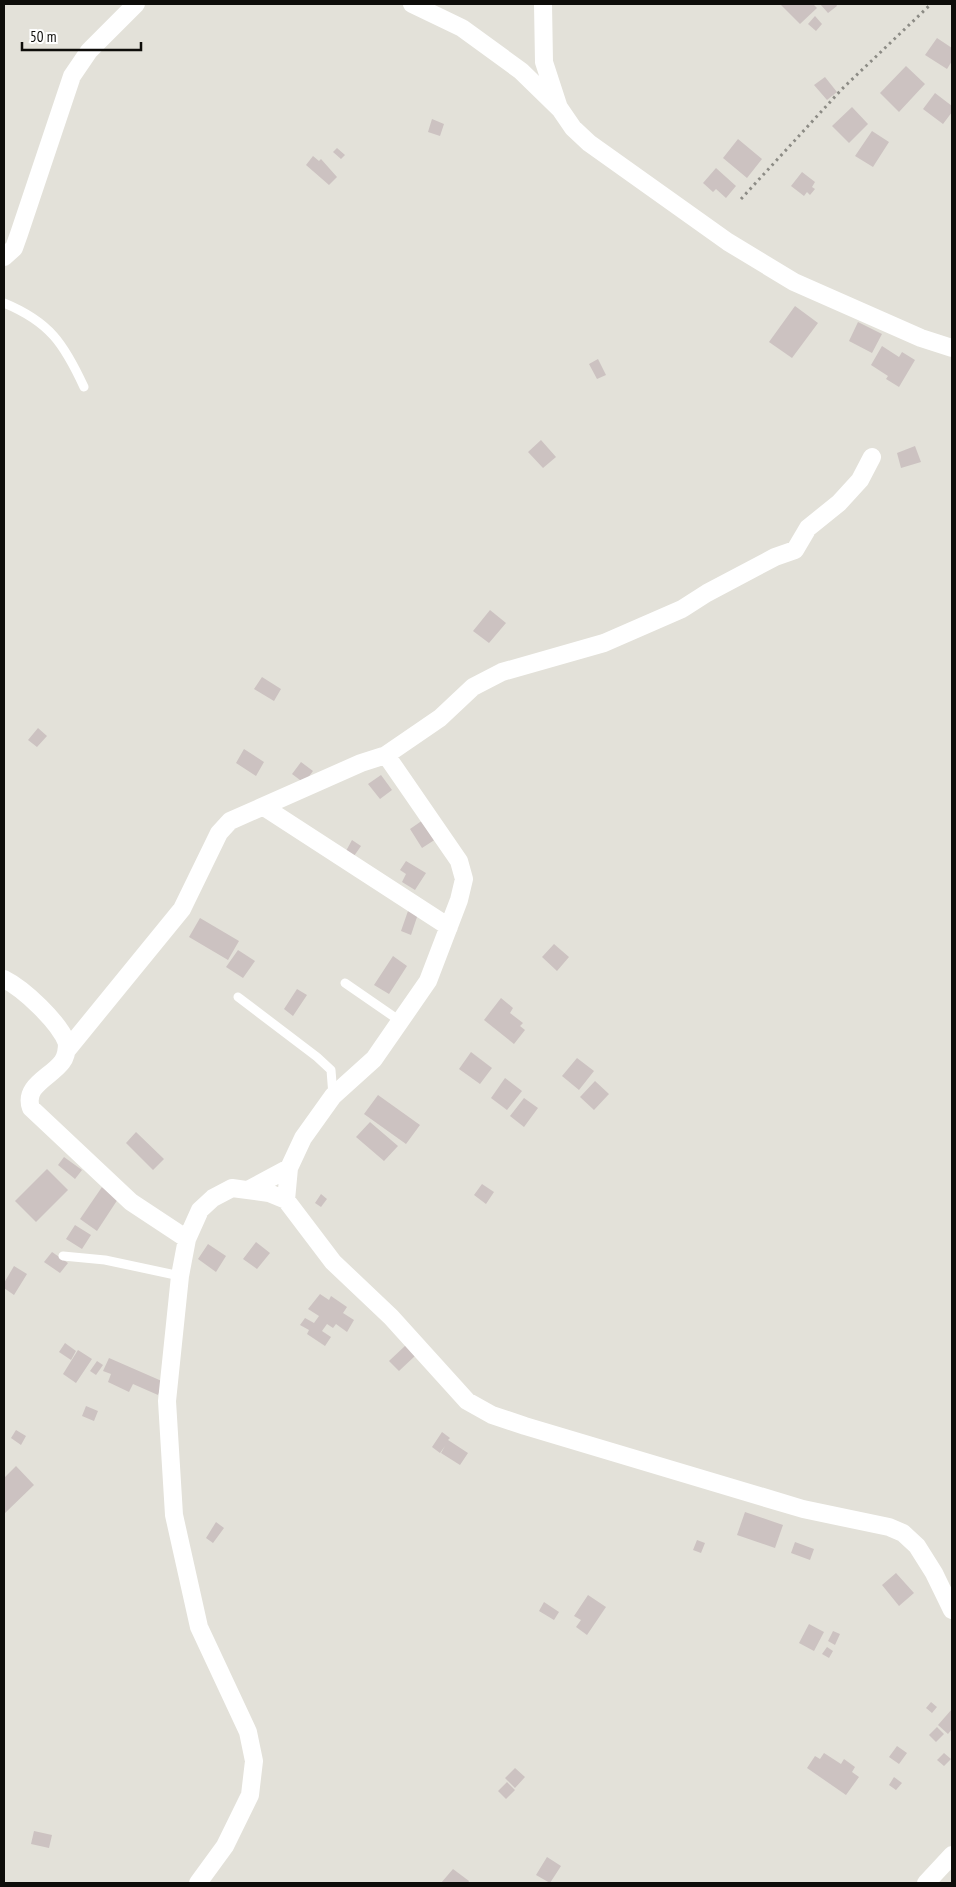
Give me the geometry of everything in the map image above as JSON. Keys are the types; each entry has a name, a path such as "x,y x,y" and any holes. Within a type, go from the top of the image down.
{"street":[{"path":"4,257 14,248 72,76 89,51 136,4"},
{"path":"412,4 462,28 521,72 560,109 573,128 589,144 728,242 794,282 921,338 952,348"},
{"path":"543,4 544,62 560,109"},
{"path":"186,1239 131,1202 31,1108 28,1100 31,1091 63,1061 67,1050 182,909 219,833 230,821 361,763 386,755 440,718 474,687 502,672 604,643 682,609 707,593 775,557 795,550 808,528 838,503 860,480 872,457"},
{"path":"286,1200 289,1168 303,1138 333,1096 374,1059 428,981 460,900 464,879 459,861 386,755"},
{"path":"264,807 449,927"},
{"path":"4,979 13,984 56,1024 64,1034 67,1050"},
{"path":"250,1189 289,1168"},
{"path":"198,1883 225,1846 250,1795 254,1761 248,1732 199,1627 174,1515 168,1401 180,1276 186,1239 200,1210 213,1198 232,1188 268,1193 286,1200 334,1262 391,1317 466,1401 492,1415 525,1426 803,1509 889,1527 903,1533 917,1546 934,1573 952,1610"},
{"path":"926,1883 952,1855"}],"lane":[{"path":"4,303 31,317 51,332 66,350 84,388"},
{"path":"345,983 400,1021"},
{"path":"238,997 317,1057 331,1070 333,1096"},
{"path":"63,1256 105,1260 180,1276"}],"path":[{"path":"741,199 842,89 931,4"}],"building":[{"path":"780,4 813,4 817,8 800,24"},
{"path":"820,4 836,4 837,6 828,13"},
{"path":"815,16 822,24 816,31 808,24"},
{"path":"937,38 952,48 952,61 947,69 925,55"},
{"path":"906,66 925,84 899,112 880,93"},
{"path":"825,77 837,92 827,100 814,85"},
{"path":"935,93 952,106 952,112 943,124 923,109"},
{"path":"852,107 868,124 849,143 832,126"},
{"path":"432,119 444,124 440,136 428,132"},
{"path":"872,131 889,142 873,167 855,156"},
{"path":"738,139 762,159 747,178 723,158"},
{"path":"337,148 345,155 341,159 333,152"},
{"path":"313,156 319,161 321,159 337,177 329,185 306,165"},
{"path":"716,168 736,186 726,198 716,189 713,192 703,183"},
{"path":"802,172 815,182 812,187 815,189 810,195 807,192 804,196 791,186"},
{"path":"795,306 818,323 792,358 769,342"},
{"path":"858,322 882,334 872,353 849,341"},
{"path":"882,346 899,357 902,352 915,360 899,387 886,379 888,376 871,365"},
{"path":"598,359 606,375 597,379 589,364"},
{"path":"541,440 556,457 543,468 528,452"},
{"path":"915,446 921,462 901,468 897,453"},
{"path":"490,610 506,623 489,643 473,631"},
{"path":"262,677 281,689 274,701 254,689"},
{"path":"38,728 47,736 37,747 28,740"},
{"path":"244,749 264,762 256,776 236,763"},
{"path":"301,762 313,771 304,783 292,774"},
{"path":"381,775 392,790 380,799 368,784"},
{"path":"423,820 436,839 422,848 410,829"},
{"path":"352,840 361,846 354,856 346,851"},
{"path":"406,861 426,873 415,890 402,882 406,874 400,870"},
{"path":"408,911 418,914 411,935 401,931"},
{"path":"200,918 239,941 228,960 189,937"},
{"path":"554,944 569,957 557,971 542,957"},
{"path":"238,950 255,961 243,978 226,967"},
{"path":"393,956 407,966 389,994 374,985"},
{"path":"297,989 307,995 293,1016 284,1009"},
{"path":"501,998 513,1008 510,1013 523,1023 520,1026 525,1030 514,1044 484,1020"},
{"path":"471,1052 492,1068 480,1084 459,1069"},
{"path":"577,1058 594,1071 579,1090 562,1076"},
{"path":"505,1078 522,1091 507,1110 491,1098"},
{"path":"595,1081 609,1094 594,1110 580,1097"},
{"path":"378,1095 420,1125 406,1144 364,1114"},
{"path":"524,1098 538,1108 524,1127 510,1116"},
{"path":"370,1122 398,1146 384,1161 356,1137"},
{"path":"136,1132 164,1159 153,1170 126,1143"},
{"path":"64,1157 82,1170 75,1179 58,1165"},
{"path":"47,1169 68,1190 36,1222 15,1201"},
{"path":"482,1184 494,1192 486,1204 474,1195"},
{"path":"102,1187 118,1199 97,1231 80,1219"},
{"path":"321,1194 327,1199 321,1207 315,1203"},
{"path":"75,1225 91,1235 82,1249 66,1239"},
{"path":"256,1242 270,1253 257,1269 243,1259"},
{"path":"208,1244 226,1256 216,1272 198,1259"},
{"path":"52,1252 68,1263 60,1273 44,1262"},
{"path":"14,1266 27,1274 14,1295 4,1288 4,1283"},
{"path":"320,1294 329,1300 331,1296 347,1307 343,1313 354,1320 347,1332 336,1324 333,1328 327,1324 322,1331 331,1337 325,1346 307,1334 309,1330 300,1325 305,1318 314,1323 319,1316 308,1309"},
{"path":"65,1343 76,1351 71,1360 59,1352"},
{"path":"406,1345 416,1355 399,1371 389,1361"},
{"path":"78,1350 92,1359 76,1383 63,1374"},
{"path":"109,1358 164,1382 158,1395 133,1384 129,1392 108,1382 111,1374 103,1371"},
{"path":"97,1361 103,1365 96,1375 90,1371"},
{"path":"86,1406 98,1411 94,1421 82,1416"},
{"path":"16,1430 26,1436 21,1445 11,1438"},
{"path":"442,1432 450,1438 448,1440 468,1453 460,1465 441,1453 445,1446 440,1453 432,1447"},
{"path":"16,1466 34,1485 4,1514 4,1478"},
{"path":"745,1512 783,1525 775,1548 737,1535"},
{"path":"216,1522 224,1528 213,1543 206,1538"},
{"path":"697,1540 705,1543 701,1553 693,1550"},
{"path":"795,1542 814,1549 810,1560 791,1553"},
{"path":"896,1573 914,1593 899,1606 882,1585"},
{"path":"588,1595 606,1607 587,1635 576,1627 581,1620 574,1616"},
{"path":"544,1602 559,1612 554,1620 539,1611"},
{"path":"809,1624 824,1632 814,1651 799,1643"},
{"path":"833,1631 840,1634 835,1645 828,1641"},
{"path":"827,1647 833,1651 829,1658 822,1654"},
{"path":"931,1702 937,1707 932,1713 926,1708"},
{"path":"952,1709 952,1729 948,1734 938,1725"},
{"path":"937,1727 944,1734 936,1742 929,1735"},
{"path":"897,1746 907,1753 899,1764 889,1757"},
{"path":"824,1753 841,1764 844,1759 855,1767 852,1772 859,1777 846,1795 807,1768 815,1756 820,1759"},
{"path":"944,1753 951,1759 944,1766 937,1760"},
{"path":"515,1768 525,1777 515,1788 505,1778"},
{"path":"894,1777 902,1783 896,1790 889,1785"},
{"path":"507,1782 515,1790 506,1799 498,1791"},
{"path":"34,1831 52,1835 49,1848 31,1844"},
{"path":"547,1857 561,1866 550,1883 536,1875"},
{"path":"453,1869 469,1881 468,1883 441,1883"}]}
